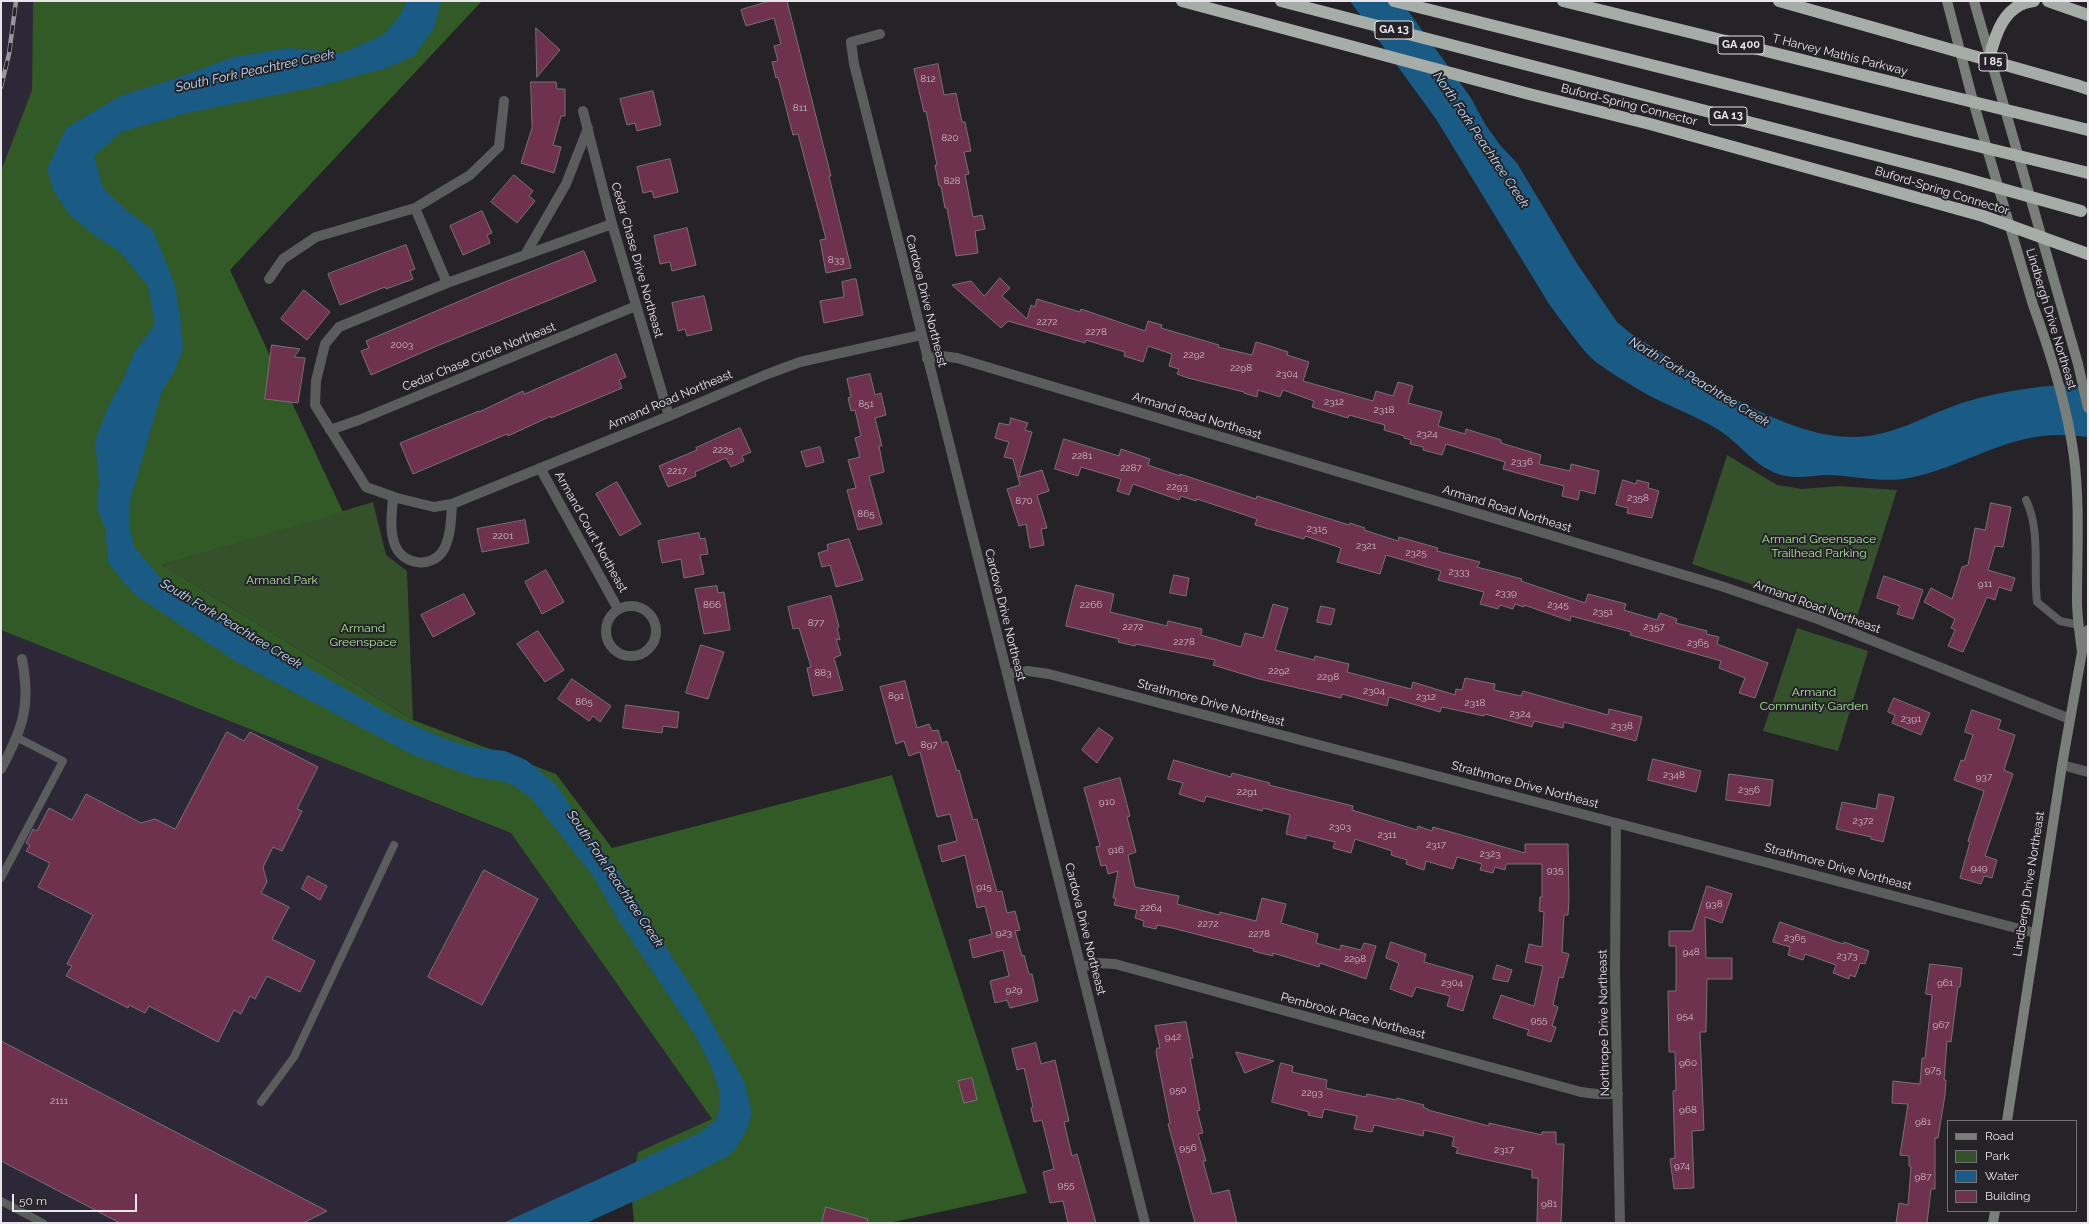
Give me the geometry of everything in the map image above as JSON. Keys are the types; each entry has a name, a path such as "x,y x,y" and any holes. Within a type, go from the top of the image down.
{"highway":[{"name":"Buford-Spring Connector","path":"1182,1 1529,94 1650,124 1958,208 2088,254"},
{"name":"Buford-Spring Connector","path":"1281,1 1949,174 2085,212"},
{"path":"1394,1 2088,173"},
{"name":"T Harvey Mathis Parkway","path":"1563,1 2088,130"},
{"name":"I 85","path":"1779,1 2088,89"},
{"path":"1989,59 1995,34 2005,18 2018,6 2034,1"},
{"path":"2048,1 2088,15"}],"main road":[{"name":"Lindbergh Drive Northeast","path":"1947,1 1972,100 2033,305 2061,391 2075,474 2078,537 2077,602 2084,628 2082,652 2035,933 2007,1120"},
{"name":"Lindbergh Drive Northeast","path":"1974,1 1989,59 2078,364 2088,408"},
{"path":"1993,1223 1995,1212"}],"street":[{"name":"Cardova Drive Northeast","path":"880,34 851,42 854,64 1145,1223"},
{"path":"269,279 283,259 316,237 415,208 470,175 498,147 504,101"},
{"name":"Cedar Chase Drive Northeast","path":"583,111 612,224 669,416"},
{"path":"525,255 566,184 588,128"},
{"path":"415,208 447,283"},
{"path":"452,504 450,532 444,550 434,560 421,563 412,562 402,556 395,545 391,523 393,496 366,487 315,404 316,381 326,344 339,327 447,283 612,224"},
{"name":"Cedar Chase Circle Northeast","path":"330,430 359,420 636,306"},
{"name":"Armand Road Northeast","path":"393,496 434,506 452,504 669,416 765,374 800,362 922,335"},
{"name":"Armand Road Northeast","path":"927,359 942,356 956,358 1721,586 1818,619 2070,719"},
{"name":"Armand Court Northeast","path":"540,468 618,609"},
{"name":"Armand Court Northeast","path":"626,606 635,606 650,614 655,622 655,639 645,653 629,656 621,654 609,644 606,629 612,614 618,609 626,606"},
{"path":"1,769 18,738 24,719 26,678 22,659"},
{"name":"Strathmore Drive Northeast","path":"1007,674 1028,671 1049,674 2035,933"},
{"path":"2062,765 2088,772"},
{"name":"Northrope Drive Northeast","path":"1616,823 1614,972 1620,1223"},
{"name":"Pembrook Place Northeast","path":"1081,967 1097,963 1115,964 1580,1092 1618,1094"}],"lane":[{"path":"2026,500 2031,511 2036,558 2035,583 2037,602 2060,621 2084,628"},
{"path":"1,878 64,761 18,738"},
{"path":"261,1102 294,1057 394,845"},
{"path":"1,1201 43,1223"}],"shaded area":[{"path":"1,1 33,1 32,90 1,171"},
{"path":"1,630 511,833 712,1119 638,1152 631,1189 546,1223 1,1223"}],"green space":[{"path":"33,1 482,1 230,270 343,512 162,565 413,720 556,774 612,848 892,775 1027,1193 889,1223 634,1223 631,1189 638,1152 712,1119 511,833 1,630 1,171 32,90"},
{"name":"Armand Greenspace Trailhead Parking","path":"1727,455 1777,485 1802,489 1838,486 1897,490 1856,620 1692,564"},
{"path":"373,502 386,555 407,571 413,720 162,565"},
{"name":"Armand Community Garden","path":"1797,628 1868,651 1838,751 1763,731"}],"water":[{"name":"South Fork Peachtree Creek","path":"407,1 441,1 434,28 414,56 386,68 320,86 187,113 121,132 94,156 103,188 126,210 153,230 175,285 180,316 183,348 175,370 162,391 130,501 130,528 134,547 162,579 188,598 245,634 307,667 391,715 440,737 471,747 505,751 526,760 557,786 593,840 616,868 699,999 744,1081 752,1113 747,1130 736,1148 728,1156 696,1173 586,1223 503,1223 699,1133 716,1120 720,1107 719,1090 711,1066 697,1038 620,923 593,876 532,799 515,786 501,781 474,777 413,755 237,662 137,596 120,578 108,562 105,528 97,508 99,482 95,441 109,405 123,380 134,353 155,324 148,286 120,252 94,235 70,215 53,190 47,169 66,128 120,96 177,78 233,57 288,48 342,53 383,35 399,17"},
{"name":"North Fork Peachtree Creek","path":"1350,1 1401,1 1471,98 1485,124 1500,145 1517,163 1576,262 1617,322 1630,333 1713,386 1775,418 1807,430 1838,436 1868,436 1892,431 1950,407 1977,398 2009,391 2088,383 2088,437 2054,435 2029,438 1991,449 1933,472 1894,480 1830,475 1791,477 1769,470 1717,429 1652,397 1591,358 1549,304 1436,119"}],"building":[{"path":"770,1 787,1 831,176 829,176 851,268 826,273 820,240 826,239 798,134 793,135 778,77 776,78 772,62 778,61 774,46 781,44 774,18 746,26 741,10"},
{"path":"536,28 560,50 537,77"},
{"path":"938,64 944,95 956,93 962,122 965,122 971,151 964,152 969,174 965,175 973,217 982,215 985,229 975,231 978,253 956,256 947,208 945,208 941,186 939,186 935,165 937,165 926,111 924,112 914,69"},
{"path":"531,82 556,82 557,89 565,89 565,116 561,116 553,145 561,147 554,173 521,163 532,128"},
{"path":"653,91 661,125 637,131 635,123 627,125 620,99"},
{"path":"670,159 678,192 654,198 652,191 643,193 637,167"},
{"path":"514,175 533,191 529,196 535,201 517,223 491,202"},
{"path":"482,211 492,233 487,235 490,243 463,255 450,226"},
{"path":"687,228 696,265 672,271 670,262 660,264 654,236"},
{"path":"406,245 415,269 410,271 413,279 386,289 385,287 340,305 328,274"},
{"path":"584,251 596,281 437,346 371,375 361,351 369,348 366,341 495,286"},
{"path":"1000,278 1010,288 1002,296 1027,319 1031,305 1035,307 1037,299 1080,312 1081,309 1145,331 1148,321 1162,325 1161,328 1219,345 1218,347 1252,355 1256,342 1288,352 1287,355 1309,362 1303,381 1373,401 1376,391 1393,396 1398,382 1413,386 1408,403 1442,412 1438,426 1465,434 1466,429 1501,440 1501,443 1541,455 1539,464 1570,471 1571,464 1599,471 1595,494 1580,490 1578,500 1562,496 1564,486 1503,469 1505,462 1446,444 1442,455 1423,450 1423,447 1410,444 1411,440 1404,438 1404,436 1384,430 1385,425 1349,415 1348,418 1312,407 1314,401 1283,390 1280,397 1258,390 1257,397 1244,392 1188,378 1177,374 1179,369 1169,366 1172,354 1148,346 1143,362 1124,356 1125,352 1086,340 1085,343 1008,321 1001,328 952,285 971,281 984,296"},
{"path":"856,279 863,315 824,323 820,301 844,297 842,282"},
{"path":"304,290 330,312 307,340 281,319"},
{"path":"704,296 712,330 687,336 685,329 678,331 672,303"},
{"path":"272,345 300,349 294,357 305,358 298,403 265,399"},
{"path":"616,354 626,377 619,380 622,388 551,418 551,416 508,436 507,434 413,474 400,443 479,412 523,391 524,394"},
{"path":"870,374 875,395 881,393 886,415 875,418 882,446 879,446 884,472 869,476 882,524 858,530 847,490 856,488 848,460 860,457 855,438 861,436 855,410 851,411 848,398 851,397 847,379"},
{"path":"1011,418 1028,423 1025,430 1032,432 1019,477 1042,470 1049,491 1037,495 1047,528 1041,529 1044,545 1030,548 1026,524 1019,526 1007,489 1020,485 1013,459 1004,457 1009,442 995,438 999,423 1009,425"},
{"path":"740,428 751,452 742,456 744,461 731,467 726,458 695,472 696,476 668,487 659,466 697,450 696,448"},
{"path":"1064,439 1119,456 1121,449 1150,459 1148,465 1180,476 1180,474 1256,499 1257,496 1349,525 1350,523 1365,528 1364,530 1398,541 1399,537 1438,548 1437,551 1480,562 1477,567 1522,579 1521,581 1585,603 1588,594 1626,604 1624,610 1657,620 1660,613 1677,619 1676,623 1707,631 1706,634 1719,637 1717,644 1768,663 1755,698 1739,693 1745,678 1719,668 1721,661 1630,635 1631,632 1571,616 1570,621 1524,605 1524,607 1515,604 1513,609 1500,605 1498,609 1480,604 1484,592 1438,580 1441,571 1386,555 1380,574 1337,562 1341,548 1305,536 1304,539 1255,525 1257,519 1197,499 1196,501 1181,496 1179,500 1133,484 1129,495 1117,491 1121,479 1081,467 1078,476 1055,469"},
{"path":"820,447 824,462 806,467 801,452"},
{"path":"1623,480 1636,484 1637,480 1649,483 1648,488 1659,491 1652,518 1627,513 1628,508 1616,505"},
{"path":"617,482 641,524 620,536 596,494"},
{"path":"1991,503 2011,507 2003,547 1995,546 1988,570 2015,578 2011,591 1999,587 1995,600 1987,597 1963,652 1948,646 1955,630 1951,628 1955,619 1924,602 1931,588 1952,599 1962,567 1968,565 1975,528 1985,530"},
{"path":"525,520 529,543 482,552 477,529"},
{"path":"699,533 700,539 705,538 708,554 700,555 704,574 684,578 681,559 662,563 658,541"},
{"path":"849,539 863,580 836,587 830,565 822,567 818,553 828,550 827,545"},
{"path":"546,570 564,602 542,614 525,582"},
{"path":"1174,575 1189,578 1186,596 1170,593"},
{"path":"1884,576 1923,590 1913,619 1897,614 1900,606 1877,598"},
{"path":"1076,585 1114,594 1110,612 1167,626 1168,621 1202,629 1201,635 1241,647 1245,633 1263,638 1273,604 1288,608 1275,650 1314,660 1315,656 1349,664 1347,672 1411,689 1413,682 1455,695 1456,689 1462,690 1465,678 1495,684 1494,690 1521,696 1523,691 1608,715 1609,709 1642,717 1636,741 1564,722 1563,728 1534,721 1532,727 1485,714 1484,716 1442,707 1440,712 1389,697 1387,706 1342,694 1341,698 1259,679 1213,665 1215,660 1136,644 1135,646 1118,642 1119,639 1066,626"},
{"path":"717,586 718,593 724,592 730,630 704,634 695,589"},
{"path":"464,594 475,614 433,637 421,615"},
{"path":"831,596 839,627 837,628 840,640 836,639 841,655 834,658 843,690 813,696 807,668 811,667 799,628 793,629 788,607"},
{"path":"1321,606 1335,609 1331,625 1317,622"},
{"path":"538,631 564,670 545,682 517,644"},
{"path":"701,645 724,652 708,699 686,693"},
{"path":"572,679 611,706 600,722 593,716 589,721 558,699"},
{"path":"905,681 917,728 929,724 932,731 938,730 942,743 947,741 957,771 959,770 973,820 977,819 997,892 1002,891 1007,913 1015,911 1020,930 1015,931 1029,974 1032,974 1038,1001 1010,1008 1007,1000 995,1003 990,981 1009,976 1003,950 973,958 969,940 992,934 985,906 977,908 965,855 942,862 938,846 957,841 950,814 937,817 920,752 909,756 904,741 896,744 880,687"},
{"path":"1894,698 1930,713 1921,735 1892,723 1895,715 1888,712"},
{"path":"626,705 679,712 677,728 663,726 662,733 623,728"},
{"path":"1972,710 2001,720 1998,729 2015,735 2004,770 2013,774 1985,856 1997,860 1992,878 1984,876 1981,884 1960,878 1970,842 1968,841 1984,791 1954,780 1961,760 1964,761 1973,735 1965,732"},
{"path":"1099,728 1113,738 1097,763 1082,750"},
{"path":"227,732 244,741 250,732 318,767 297,809 302,811 282,851 273,847 263,867 267,882 261,893 289,907 272,939 315,961 300,992 267,976 255,999 250,996 241,1014 234,1010 218,1042 149,1006 145,1013 129,1005 128,1008 66,976 72,966 67,964 93,915 38,887 50,863 26,851 30,845 26,843 33,829 37,831 49,808 72,820 86,794 141,823 155,819 175,829"},
{"path":"1653,759 1701,771 1696,792 1648,780"},
{"path":"1174,760 1231,777 1232,773 1270,783 1269,785 1353,806 1352,810 1417,830 1418,826 1432,831 1433,827 1525,853 1525,844 1568,844 1569,899 1568,915 1564,915 1562,952 1569,954 1563,978 1559,977 1553,1005 1558,1007 1552,1026 1556,1027 1551,1042 1527,1035 1529,1030 1493,1018 1501,995 1534,1006 1543,966 1525,962 1529,944 1542,947 1544,912 1539,911 1540,897 1542,897 1542,864 1506,864 1505,870 1495,867 1493,873 1480,870 1482,864 1457,857 1453,869 1426,861 1424,870 1406,864 1407,860 1391,855 1392,851 1355,839 1351,853 1333,848 1335,842 1306,835 1306,839 1286,834 1290,815 1263,808 1262,811 1206,796 1204,802 1179,794 1183,783 1168,779"},
{"path":"1729,774 1773,780 1770,806 1726,800"},
{"path":"1120,778 1130,816 1127,817 1136,852 1128,855 1135,887 1179,896 1177,904 1219,915 1220,912 1256,921 1262,898 1286,904 1281,923 1318,934 1316,943 1340,950 1341,945 1361,950 1364,943 1376,946 1366,979 1320,963 1319,967 1273,953 1273,956 1253,951 1254,949 1172,928 1157,925 1156,929 1143,926 1144,921 1135,918 1137,910 1114,905 1116,898 1113,898 1118,871 1108,874 1106,865 1101,866 1096,847 1100,846 1084,788"},
{"path":"1879,794 1894,797 1883,842 1871,839 1871,837 1836,829 1842,802 1876,809"},
{"path":"484,870 538,899 482,1005 428,977"},
{"path":"308,876 327,886 320,900 302,889"},
{"path":"1707,886 1732,894 1722,923 1705,917 1706,958 1732,958 1732,979 1707,979 1706,1032 1700,1032 1704,1130 1692,1131 1694,1188 1674,1189 1670,1159 1675,1158 1673,1091 1676,1090 1675,1052 1669,1052 1668,991 1676,991 1676,946 1669,946 1669,931 1692,931"},
{"path":"1780,922 1843,944 1844,942 1869,951 1865,964 1860,963 1855,977 1850,975 1849,979 1833,973 1836,965 1805,954 1803,960 1788,955 1790,947 1773,942"},
{"path":"1391,942 1426,954 1424,962 1473,976 1463,1011 1447,1006 1450,996 1416,987 1412,997 1390,989 1399,963 1386,958"},
{"path":"1930,964 1962,968 1951,1042 1947,1041 1944,1080 1946,1080 1945,1095 1938,1138 1935,1138 1935,1189 1931,1189 1927,1223 1896,1223 1899,1203 1908,1205 1911,1167 1909,1166 1909,1156 1900,1155 1908,1104 1892,1103 1893,1081 1920,1084 1922,1058 1925,1058 1932,995 1926,994"},
{"path":"1497,965 1512,970 1508,982 1493,979"},
{"path":"1186,1022 1193,1058 1190,1058 1200,1110 1197,1111 1203,1133 1198,1134 1206,1161 1203,1161 1212,1194 1229,1190 1237,1223 1195,1223 1168,1124 1170,1123 1156,1052 1157,1048 1160,1048 1155,1026"},
{"path":"1,1041 327,1211 303,1223 120,1223 1,1161"},
{"path":"1036,1043 1041,1064 1055,1060 1069,1121 1064,1122 1072,1156 1077,1154 1096,1223 1068,1223 1063,1201 1050,1203 1043,1172 1054,1169 1042,1120 1034,1122 1031,1108 1033,1107 1024,1068 1017,1070 1012,1049"},
{"path":"1236,1052 1274,1061 1245,1073"},
{"path":"1281,1063 1293,1066 1292,1072 1327,1080 1326,1088 1366,1097 1367,1094 1396,1100 1397,1098 1424,1105 1423,1107 1428,1110 1489,1126 1489,1123 1542,1135 1542,1132 1556,1132 1556,1144 1564,1144 1561,1223 1537,1223 1538,1178 1532,1178 1532,1170 1456,1153 1458,1148 1452,1146 1454,1137 1424,1130 1423,1136 1374,1125 1372,1132 1354,1129 1357,1116 1324,1109 1322,1118 1308,1115 1309,1112 1272,1102"},
{"path":"972,1078 977,1100 964,1103 958,1081"},
{"path":"826,1207 868,1219 867,1223 822,1223"}],"railway":[{"path":"1,87 9,54 16,1"}],"park label":[{"name":"Armand Park","path":"282,580"},
{"name":"Armand Greenspace","path":"363,635"}]}
